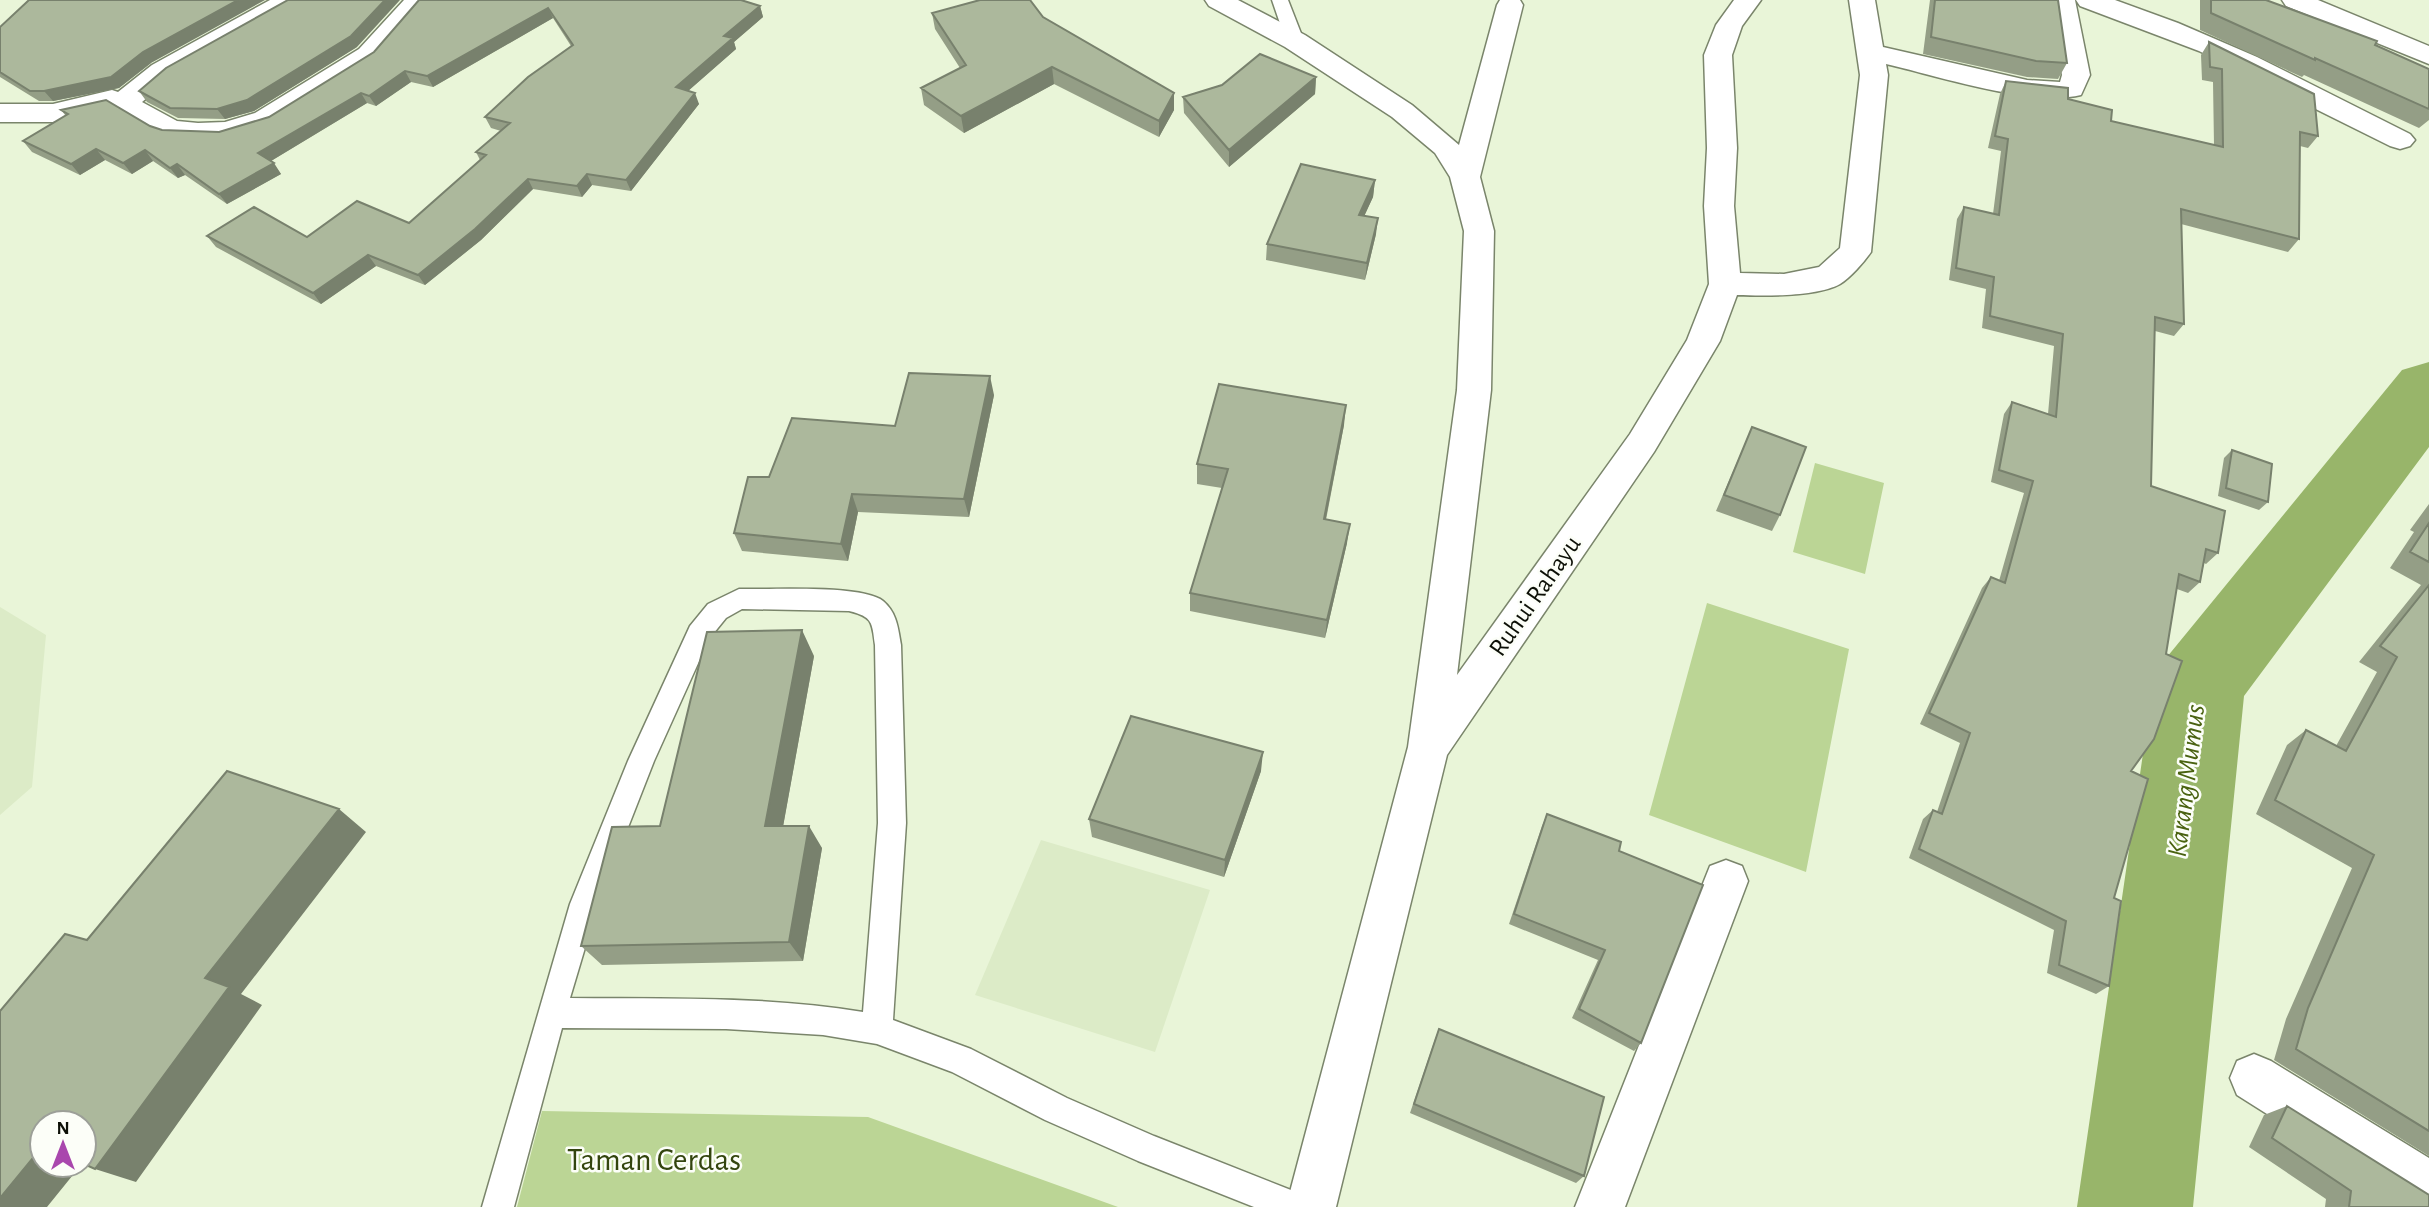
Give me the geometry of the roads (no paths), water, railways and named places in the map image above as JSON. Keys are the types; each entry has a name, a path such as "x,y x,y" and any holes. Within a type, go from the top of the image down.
{"street":[{"path":"0,113 53,113 129,96 162,71 289,0"},
{"path":"129,96 127,105 170,129 227,131 265,119 369,55 418,0"},
{"path":"1218,0 1295,41 1402,111 1445,146 1465,177 1479,231 1474,390 1437,660 1428,749"},
{"name":"Ruhui Rahayu","path":"1311,1207 1428,749 1642,443 1703,341 1725,284 1719,206 1722,148 1718,55 1729,25 1748,0"},
{"path":"1725,284 1784,285 1829,276 1855,252 1874,75 1862,0"},
{"path":"1872,52 2026,88 2053,91 2071,89 2076,75 2063,0"},
{"path":"2089,0 2121,9 2213,48 2400,140"},
{"path":"2295,0 2429,56"},
{"path":"1465,177 1510,5"},
{"path":"1600,1207 1726,880"},
{"path":"2254,1078 2429,1187"}],"lane":[{"path":"1280,0 1295,41"},
{"path":"498,1207 584,904 641,761 699,633 717,611 739,599 849,601 873,607 884,619 888,645 892,823 877,1029"},
{"path":"551,1013 726,1014 823,1020 877,1029 960,1060 1056,1109 1149,1150 1295,1207"}],"waterway":[{"name":"Karang Mumus","path":"2135,1207 2199,685 2429,390"}],"park label":[{"name":"Taman Cerdas","path":"654,1160"}]}
